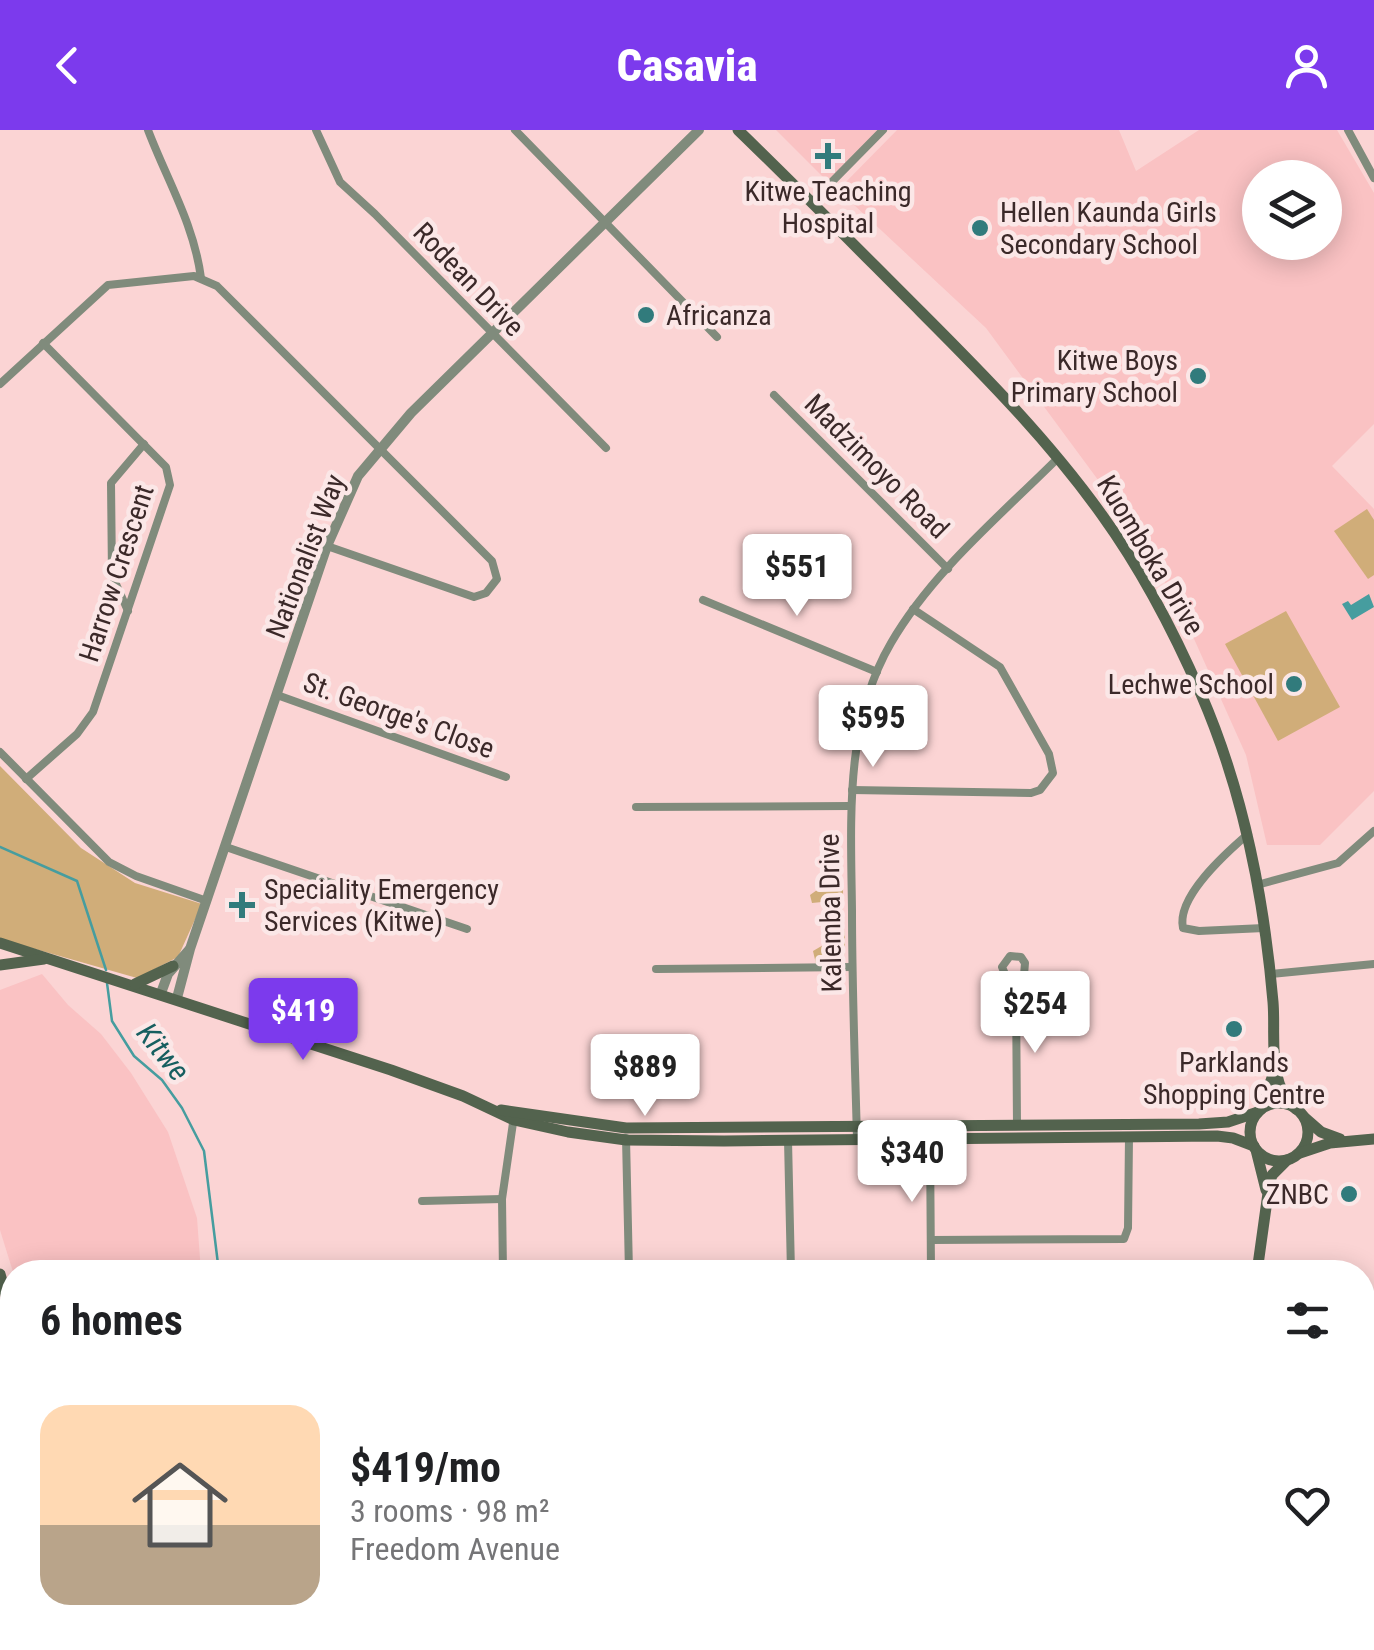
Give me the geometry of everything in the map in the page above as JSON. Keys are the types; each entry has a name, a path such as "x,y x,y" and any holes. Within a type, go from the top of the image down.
{"main road":[{"name":"Kuomboka Drive","path":"738,130 964,355 1058,458 1106,519 1177,644 1219,738 1248,834 1257,885 1270,974 1275,1068"},
{"path":"0,942 391,1070 514,1116 626,1134 788,1140 857,1133 930,1138 1129,1137 1218,1130 1278,1104 1299,1112"},
{"path":"0,965 30,958 53,959"},
{"path":"135,984 174,966"},
{"path":"1267,1199 1250,1126 1260,1111 1275,1068"},
{"path":"1275,1068 1282,1095 1321,1132 1345,1140"},
{"path":"1299,1112 1307,1139 1300,1153"},
{"path":"626,1134 857,1133 1104,1125 1218,1130 1270,1160 1287,1160"},
{"path":"1060,1137 1104,1125"},
{"path":"1259,1260 1272,1174 1300,1153 1345,1140 1374,1139"}],"street":[{"path":"148,130 189,222 200,278"},
{"name":"Rodean Drive","path":"316,130 345,188 606,448"},
{"path":"515,130 716,338"},
{"name":"Nationalist Way","path":"177,998 327,546 358,476 379,448 490,333 698,130"},
{"path":"812,202 882,130"},
{"path":"1348,130 1374,178"},
{"path":"0,384 108,286 200,278 217,286 492,562 497,579 491,590 474,598 327,546"},
{"name":"Harrow Crescent","path":"26,778 77,734 94,712 170,485 166,467 42,342"},
{"name":"Madzimoyo Road","path":"774,395 948,569"},
{"path":"128,610 112,575 110,483 144,444"},
{"name":"Kalemba Drive","path":"857,1133 851,806 860,728 888,648 914,609 948,569 1058,458"},
{"path":"703,600 878,672"},
{"path":"852,790 1031,793 1050,781 1054,773 1049,754 1000,667 914,609"},
{"name":"St. George's Close","path":"277,695 506,777"},
{"path":"0,752 110,862 136,876 207,900"},
{"path":"636,807 851,806"},
{"path":"1257,885 1338,862 1374,831"},
{"path":"1248,834 1198,886 1181,917 1183,928 1199,931 1264,928"},
{"path":"226,847 467,929"},
{"path":"161,993 174,966 190,950"},
{"path":"1270,974 1374,964"},
{"path":"656,968 852,967"},
{"path":"1016,987 1017,1125"},
{"path":"503,1260 502,1199 514,1116"},
{"path":"626,1134 628,1260"},
{"path":"931,1240 1124,1239 1128,1228 1129,1137"},
{"path":"930,1138 931,1260"},
{"path":"788,1140 791,1260"},
{"path":"422,1201 502,1199"}],"shaded area":[{"name":"Kitwe Teaching Hospital","path":"776,130 879,130 828,182"},
{"path":"897,130 1119,130 1136,171 1199,130 1337,130 1374,193 1374,424 1332,466 1374,509 1374,791 1320,845 1267,845 1246,755 1182,612 1135,530 986,328 838,190"},
{"path":"1367,509 1374,520 1374,575 1368,579 1334,531"},
{"path":"1286,611 1340,707 1278,741 1225,644"},
{"path":"0,766 81,848 135,883 202,904 178,957 137,978 0,939"},
{"path":"824,885 842,885 843,889 840,919 845,954 834,959 836,965 816,964 813,951 825,944 821,929 831,922 829,907 822,902 812,903 810,895"},
{"path":"42,974 68,1005 101,1034 131,1073 168,1132 197,1218 200,1260 9,1260 0,1230 0,990"}],"water":[{"path":"1369,594 1374,607 1352,620 1342,604 1348,601 1351,605"}],"waterway":[{"name":"Kitwe","path":"0,847 77,881 106,970"},
{"name":"Kitwe","path":"107,983 112,1021 134,1056 162,1080 182,1108 204,1151 218,1260"}],"place":[{"name":"Kitwe Teaching Hospital","path":"828,156"},
{"name":"Hellen Kaunda Girls Secondary School","path":"980,228"},
{"name":"Africanza","path":"646,315"},
{"name":"Kitwe Boys Primary School","path":"1198,376"},
{"name":"Lechwe School","path":"1294,684"},
{"name":"Speciality Emergency Services (Kitwe)","path":"242,905"},
{"name":"Parklands Shopping Centre","path":"1234,1029"},
{"name":"ZNBC","path":"1349,1194"}]}
